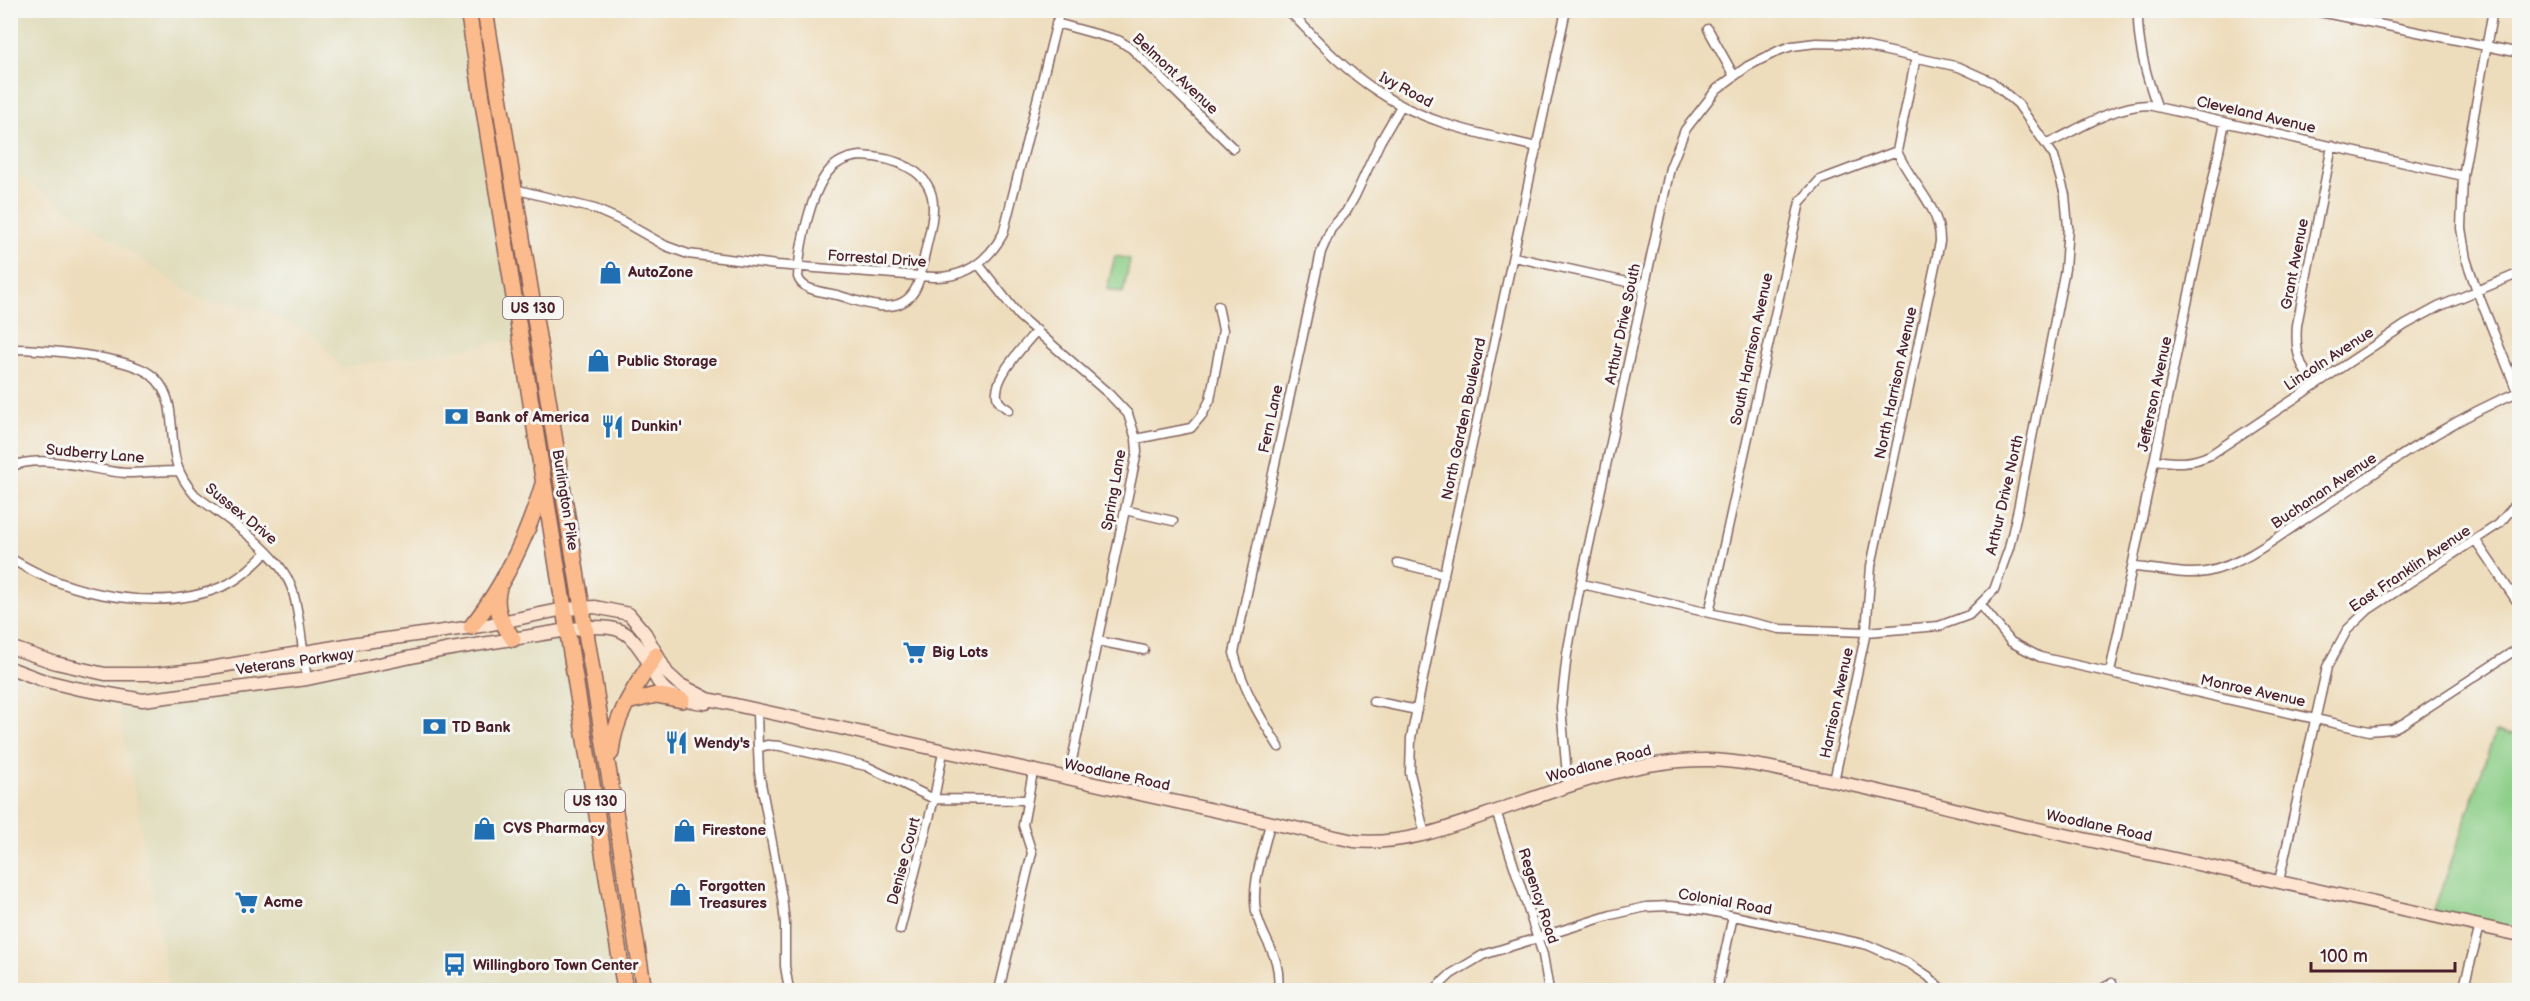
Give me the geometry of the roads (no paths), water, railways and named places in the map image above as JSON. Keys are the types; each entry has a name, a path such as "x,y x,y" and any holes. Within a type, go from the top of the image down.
{"highway":[{"name":"Burlington Pike","path":"468,10 625,990"},
{"name":"Burlington Pike","path":"484,10 644,990"},
{"path":"471,627 501,582 530,521 544,478"},
{"path":"501,582 496,599 502,622 513,639"},
{"path":"610,777 615,726 652,661"},
{"path":"627,702 656,695 682,700"}],"street":[{"path":"979,265 996,247 1009,214 1060,10"},
{"name":"Ivy Road","path":"1288,10 1347,68 1376,91 1401,106 1451,126 1537,147"},
{"path":"2138,10 2140,45 2147,80 2157,106"},
{"path":"2310,10 2343,14 2520,53"},
{"path":"2493,10 2463,176 2461,228 2466,259 2477,291 2519,394"},
{"name":"North Garden Boulevard","path":"1425,834 1410,773 1412,738 1444,574 1514,257 1565,11"},
{"name":"Belmont Avenue","path":"1056,23 1118,40 1131,48 1233,148"},
{"path":"1708,29 1734,76"},
{"name":"Arthur Drive South","path":"1568,787 1561,707 1567,654 1670,168 1678,142 1708,98 1734,76 1780,50 1816,43 1855,44 1916,57"},
{"path":"1897,151 1916,57"},
{"name":"Arthur Drive North","path":"1582,584 1780,629 1866,632 1939,627 1969,615 1994,591 2012,536 2065,269 2067,208 2060,174 2047,144 2018,104 1992,82 1959,67 1916,57"},
{"name":"Cleveland Avenue","path":"2047,144 2121,110 2139,105 2157,106 2463,176"},
{"name":"Fern Lane","path":"1279,747 1252,704 1239,673 1234,653 1321,252 1331,229 1356,196 1380,142 1401,106"},
{"name":"Jefferson Avenue","path":"2110,672 2225,122"},
{"name":"Grant Avenue","path":"2313,385 2300,365 2296,346 2297,325 2332,146"},
{"name":"South Harrison Avenue","path":"1709,613 1800,202 1820,180 1897,151"},
{"name":"North Harrison Avenue","path":"1866,632 1871,566 1940,242 1940,230 1932,209 1897,151"},
{"path":"871,156 910,168 918,174 929,188 933,206 920,275 909,297 903,302 888,306 804,286 798,277 798,266 814,201 826,173 833,166 851,157 871,156"},
{"name":"Forrestal Drive","path":"514,189 595,208 666,246 688,254 798,266 920,275 954,275 979,265"},
{"path":"1514,257 1645,286"},
{"name":"Spring Lane","path":"979,265 1019,316 1128,414 1136,439 1137,452 1068,779"},
{"name":"Lincoln Avenue","path":"2156,460 2179,464 2196,462 2405,325 2438,307 2520,273"},
{"path":"1136,439 1191,428 1202,415 1210,400 1223,330 1218,306"},
{"path":"1009,410 1000,403 997,397 1000,380 1036,330"},
{"name":"Sussex Drive","path":"10,349 93,357 133,366 149,374 164,387 169,405 178,471 195,495 267,552 280,567 292,590 307,679"},
{"name":"Buchanan Avenue","path":"2133,567 2171,573 2192,573 2216,569 2233,563 2282,535 2434,433 2474,411 2519,394"},
{"name":"Sudberry Lane","path":"10,467 21,462 47,462 128,473 178,471"},
{"name":"East Franklin Avenue","path":"2279,881 2327,667 2347,630 2368,610 2499,524 2520,499"},
{"path":"1125,510 1173,521"},
{"path":"2476,541 2520,606"},
{"path":"10,558 30,571 72,587 124,598 152,598 193,594 219,587 248,571 267,552"},
{"path":"1398,563 1444,574"},
{"name":"Monroe Avenue","path":"1981,605 2020,648 2040,657 2280,712 2316,717 2359,730 2392,729 2416,717 2520,647"},
{"name":"Veterans Parkway","path":"10,646 56,663 105,674 130,675 196,670 303,654 358,643 502,622 582,606"},
{"name":"Woodlane Road","path":"582,606 629,614 641,628 660,686 682,700 726,704"},
{"name":"Veterans Parkway","path":"10,668 42,680 75,688 143,700 307,679 586,627"},
{"name":"Woodlane Road","path":"586,627 608,627 629,636 652,661 679,684 693,693 726,704 1335,837 1373,843 1425,834 1568,787 1635,768 1693,760 1732,762 1834,781 2021,825 2520,935"},
{"name":"Harrison Avenue","path":"1834,781 1866,632"},
{"path":"1097,641 1144,650"},
{"path":"1373,701 1417,710"},
{"path":"757,711 759,771 782,897 785,923 785,966 789,990"},
{"path":"758,748 767,745 780,746 866,766 934,799 1027,800"},
{"name":"Denise Court","path":"900,930 934,799 943,752"},
{"path":"999,990 1032,853 1023,825 1033,772"},
{"name":"Regency Road","path":"1497,811 1538,940 1548,990"},
{"path":"1270,823 1255,900 1259,922 1277,960 1278,990"},
{"name":"Colonial Road","path":"1434,990 1451,974 1483,955 1538,940 1611,915 1658,906 1682,907 1733,916 1831,936 1880,949 1919,969 1941,990"},
{"path":"1716,990 1733,916"},
{"path":"2463,990 2480,926"},
{"path":"2100,990 2112,982"}],"place":[{"name":"AutoZone","path":"610,272"},
{"name":"Public Storage","path":"599,361"},
{"name":"Bank of America","path":"457,417"},
{"name":"Dunkin'","path":"613,426"},
{"name":"Big Lots","path":"914,652"},
{"name":"TD Bank","path":"434,727"},
{"name":"Wendy's","path":"676,743"},
{"name":"CVS Pharmacy","path":"485,828"},
{"name":"Firestone","path":"684,830"},
{"name":"Forgotten Treasures","path":"681,895"},
{"name":"Acme","path":"246,902"},
{"name":"Willingboro Town Center","path":"455,965"}]}
